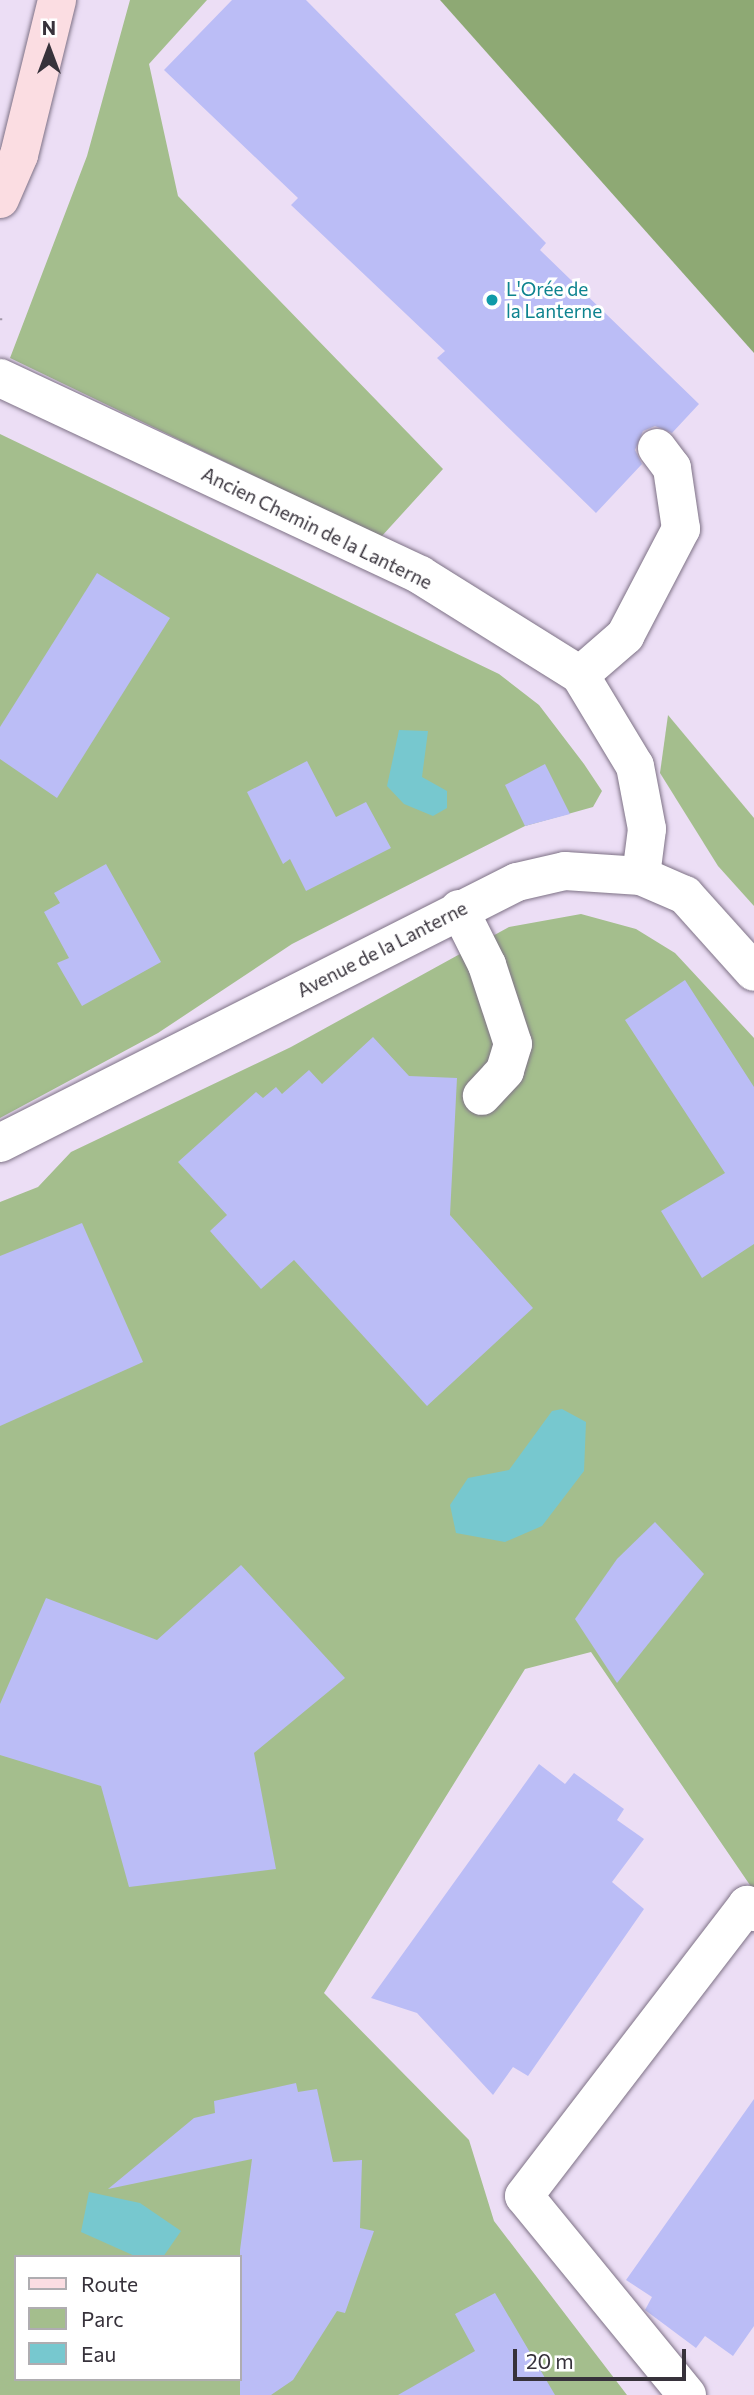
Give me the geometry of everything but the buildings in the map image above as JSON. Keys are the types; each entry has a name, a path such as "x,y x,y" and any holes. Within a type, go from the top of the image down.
{"main road":[{"path":"0,199 19,155 57,0"}],"street":[{"name":"Ancien Chemin de la Lanterne","path":"0,378 420,575 580,674 635,766 647,829 641,876"},
{"path":"580,674 625,636 681,529 672,468 657,448"},
{"name":"Avenue de la Lanterne","path":"0,1143 459,909 517,882 565,871 641,876 685,895 754,972"},
{"path":"459,909 487,965 513,1044 505,1072 482,1096"},
{"path":"687,2395 524,2196 747,1905 754,1912"}],"green space":[{"path":"130,0 207,0 149,64 178,196 443,469 381,537 10,358 87,156"},
{"path":"0,434 499,674 539,705 584,764 602,791 593,807 525,826 292,944 158,1033 0,1118"},
{"path":"668,715 754,818 754,906 718,866 660,773"},
{"path":"581,914 636,929 675,953 754,1038 754,1891 591,1652 525,1669 324,1993 469,2140 494,2221 627,2395 0,2395 0,1202 38,1187 71,1152 291,1047 509,927"}],"shaded area":[{"path":"440,0 754,0 754,353"}],"water":[{"path":"399,730 428,731 422,777 447,791 447,808 433,816 404,804 387,786"},
{"path":"562,1409 586,1422 584,1471 542,1526 505,1542 456,1533 450,1505 468,1478 509,1470 552,1411"},
{"path":"89,2192 140,2203 181,2231 164,2255 133,2255 81,2232"}],"place":[{"name":"L'Orée de la Lanterne","path":"492,300"}]}
